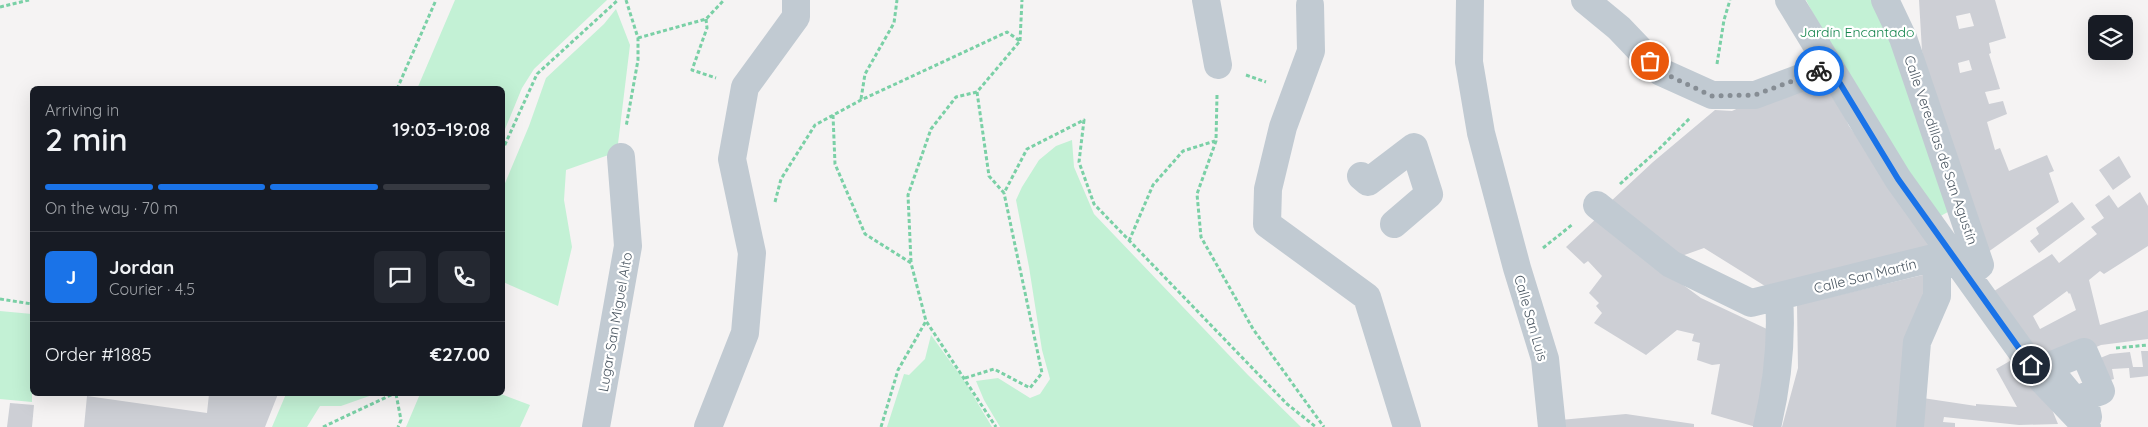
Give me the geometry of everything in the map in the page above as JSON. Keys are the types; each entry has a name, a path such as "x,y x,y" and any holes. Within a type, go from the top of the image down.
{"street":[{"path":"708,427 745,333 752,253 732,160 745,87 796,17 796,0"},
{"path":"1206,0 1218,65"},
{"name":"Calle San Luis","path":"1470,0 1469,62 1480,133 1544,359 1552,427"},
{"path":"1585,0 1619,28 1661,72 1712,96 1755,95 1830,67"},
{"path":"1789,0 1943,254 2042,380 2086,422"},
{"name":"Calle Veredillas de San Agustín","path":"1885,0 1903,38 1980,265 1974,270"},
{"path":"1310,5 1311,51 1283,127 1268,189 1267,224 1367,297 1407,427"},
{"path":"1360,176 1368,182 1414,147 1429,194 1394,224"},
{"name":"Lugar San Miguel Alto","path":"596,427 628,246 621,157"},
{"name":"Calle San Martín","path":"1597,205 1671,264 1751,303 1943,254"},
{"path":"1910,427 1917,342 1937,296 1943,254"},
{"path":"1767,427 1771,410 1781,328 1779,297"}],"path":[{"path":"0,7 29,0"},
{"path":"398,86 436,0"},
{"path":"505,144 537,74 618,0"},
{"path":"621,157 638,60 638,38 626,0"},
{"path":"638,38 706,19 724,0"},
{"path":"861,100 865,74 894,23 897,0"},
{"path":"996,427 966,378 926,321 910,263 908,195 931,129 956,97 977,92 1020,41 1022,0"},
{"path":"1724,20 1730,0"},
{"path":"706,19 707,28 692,70 745,87"},
{"path":"774,205 781,179 815,125 861,100 1007,32 1020,41"},
{"path":"1295,91 1218,65 1216,141 1196,194 1202,237 1252,328 1324,427"},
{"path":"966,378 994,369 1030,388 1042,373 1004,193 989,176 977,92"},
{"path":"833,115 835,164 865,234 910,263"},
{"path":"1004,193 1027,148 1084,120 1079,162 1094,204 1287,404 1316,427"},
{"path":"1129,241 1153,184 1184,151 1216,141"},
{"path":"0,299 30,304"},
{"path":"881,427 898,370 926,321"},
{"path":"323,427 390,396"},
{"path":"395,396 402,420 398,427"}],"green space":[{"path":"455,0 607,0 534,69 522,88 505,129 505,86 418,86"},
{"name":"Jardín Encantado","path":"1806,0 1876,0 1955,208 1937,218 1837,60"},
{"path":"616,9 630,45 617,152 566,170 564,200 572,247 558,306 505,283 505,183 529,126 546,78 604,24"},
{"path":"1072,140 1074,167 1094,214 1248,375 1301,427 1000,427 984,400 976,381 998,378 1030,398 1040,394 1050,379 1042,350 1016,200 1039,160 1056,146"},
{"path":"0,311 30,314 30,396 32,396 32,402 0,399"},
{"path":"931,335 965,382 992,427 887,427 904,374 909,375 925,359"},
{"path":"285,396 369,396 341,406 320,406 307,427 272,427"},
{"path":"419,396 505,396 530,405 520,427 406,427"}],"building":[{"path":"1919,0 1995,0 2006,38 1989,43 1991,53 1989,54 2000,89 1985,92 1989,104 2003,101 2007,114 1987,122 1995,150 2000,148 2009,171 2047,155 2054,171 2049,173 2059,202 1988,252 1935,107 1922,51","holes":["1970,13 1974,26 1959,29 1956,16","1969,60 1972,70 1960,73 1958,63"]},
{"path":"1829,82 1849,126 1937,245 1765,286 1704,248 1676,258 1609,203 1653,162 1715,110 1732,111 1751,102"},
{"path":"2119,156 2131,177 2113,190 2099,170"},
{"path":"2140,192 2148,206 2148,246 2104,274 2100,271 2089,280 2100,325 2148,310 2148,339 2101,345 2040,371 1988,295 2052,254 2059,263 2097,234 2091,227 2104,218 2095,205 2109,195 2118,208","holes":["2067,291 2076,310 2040,329 2033,316"]},
{"path":"2072,202 2085,219 2039,253 2030,241 2039,234 2036,228"},
{"path":"1598,217 1645,257 1701,298 1769,330 1756,427 1711,414 1720,364 1712,365 1697,360 1700,343 1692,341 1694,334 1677,330 1646,355 1594,323 1602,313 1596,306 1599,303 1589,293 1602,276 1588,261 1584,264 1566,247"},
{"path":"1927,274 1908,427 1782,427 1798,368 1797,305"},
{"path":"2141,351 2148,351 2148,376 2130,378 2129,368 2112,369 2114,379 2097,384 2088,363 2110,354 2130,352 2133,367 2143,367"},
{"path":"2015,358 2051,407 2058,424 2019,425 1944,417 1943,422 1955,423 1955,427 1913,427 1916,397 1976,406 1976,404 2017,407 1996,369"},
{"path":"87,396 207,413 209,396 277,396 265,427 84,427"},
{"path":"10,403 34,405 32,427 7,427"},
{"path":"1626,414 1694,424 1694,427 1561,427 1560,420"}],"way so far":[{"path":"1650,61 1661,72 1712,96 1755,95 1819,71"}],"route":[{"path":"1819,71 1830,67 1898,179 2031,365"}]}
